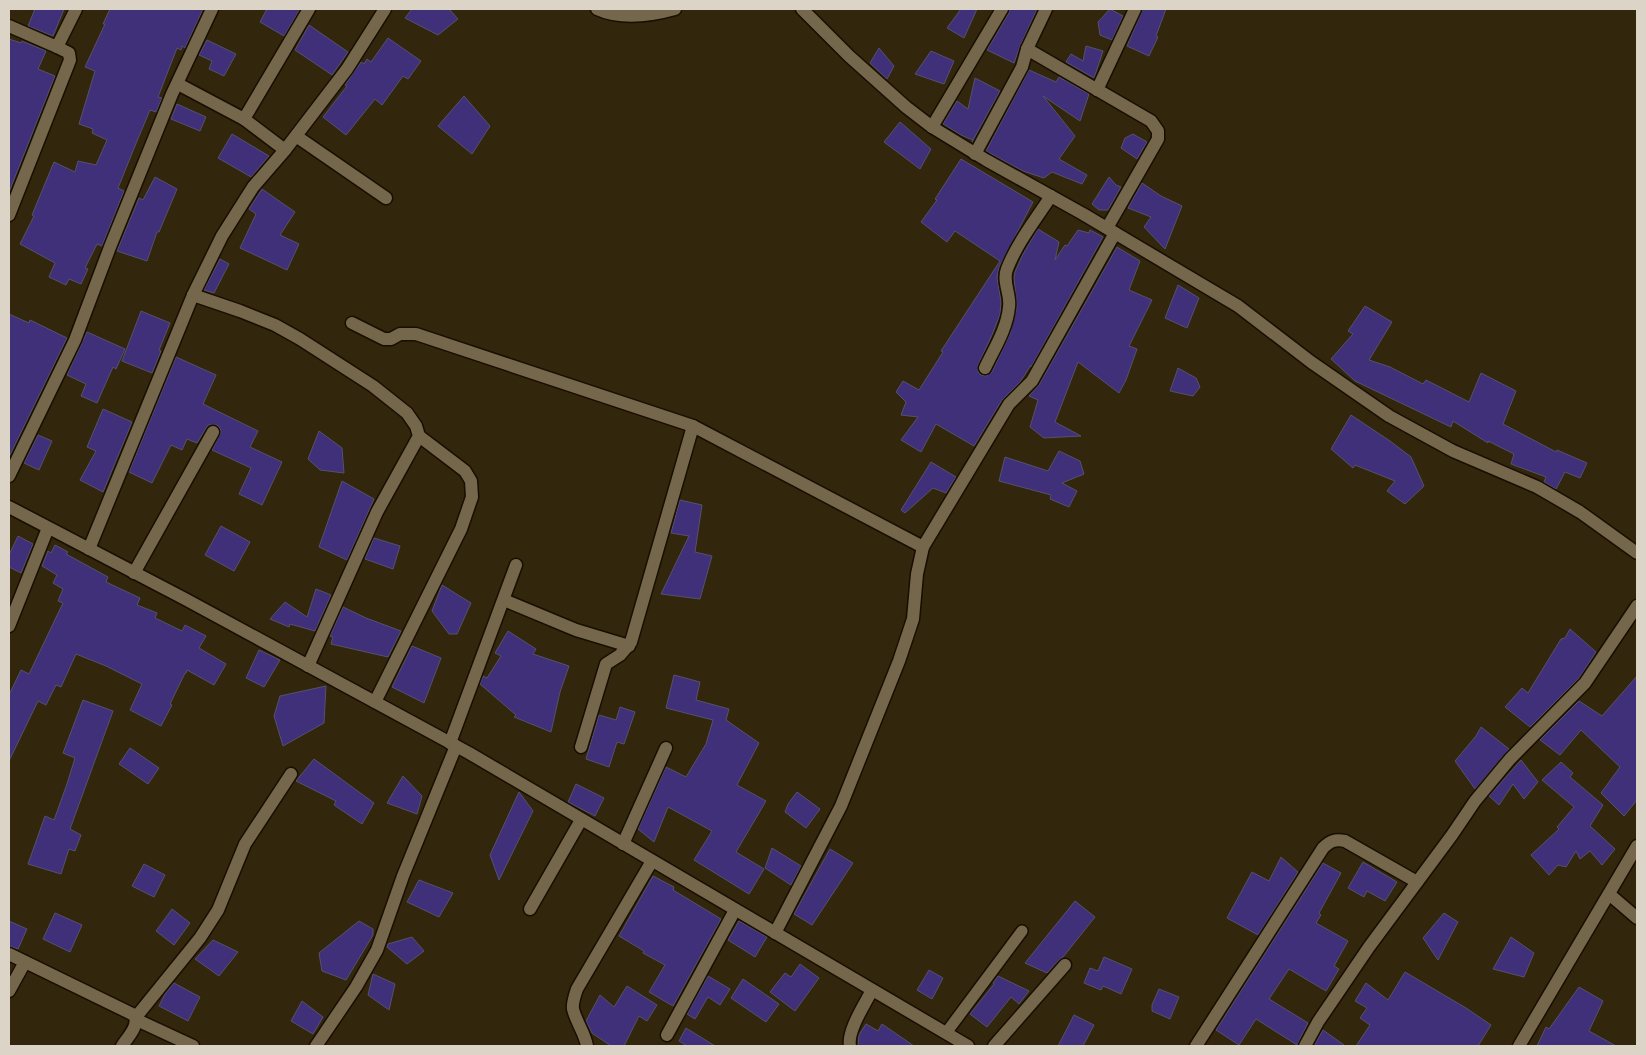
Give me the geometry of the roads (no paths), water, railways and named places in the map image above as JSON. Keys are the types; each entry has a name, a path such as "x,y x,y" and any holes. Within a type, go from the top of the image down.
{"street":[{"path":"57,47 76,9"},
{"path":"9,476 75,340 110,247 178,84 212,9"},
{"path":"244,120 309,9"},
{"path":"89,549 192,295 222,236 253,187 285,150 347,69 385,9"},
{"path":"597,9 626,16 656,14 675,9"},
{"path":"802,9 849,56 932,128 1238,306 1311,362 1389,416 1453,451 1536,487 1580,512 1637,553"},
{"path":"932,128 1002,9"},
{"path":"975,154 1022,67 1046,9"},
{"path":"1097,90 1135,9"},
{"path":"9,26 69,52 70,60 9,215"},
{"path":"775,933 840,806 899,661 913,620 917,574 923,547 1009,404 1032,381 1158,139 1158,131 1151,121 1028,49"},
{"path":"178,84 244,120 285,150"},
{"path":"296,136 386,198"},
{"path":"985,368 1008,318 1010,304 1005,281 1006,271 1020,244 1051,196"},
{"path":"192,295 274,325 373,386 406,413 416,426 419,436 465,471 471,481 472,497 462,528 375,702"},
{"path":"352,323 384,339 391,339 400,334 416,334 693,426 923,547"},
{"path":"581,748 606,664 629,646 631,642 693,426"},
{"path":"134,573 213,432"},
{"path":"308,666 377,512 419,436"},
{"path":"9,507 453,745 968,1046"},
{"path":"9,626 48,528"},
{"path":"316,1046 356,987 377,950 453,745 480,659 516,565"},
{"path":"504,600 576,630 629,646"},
{"path":"1305,1046 1318,1022 1369,947 1475,801 1510,759 1585,682 1637,606"},
{"path":"623,844 666,748"},
{"path":"122,1046 135,1026 136,1018 200,938 218,910 245,844 291,774"},
{"path":"530,908 582,820"},
{"path":"1196,1046 1323,848 1330,841 1338,839 1345,841 1417,882"},
{"path":"1519,1046 1637,846"},
{"path":"587,1046 573,1007 577,989 652,861"},
{"path":"1609,894 1637,918"},
{"path":"667,1034 735,910"},
{"path":"9,954 129,1012 136,1018 193,1046"},
{"path":"9,991 25,962"},
{"path":"994,1046 1065,965"},
{"path":"850,1046 851,1031 872,990"}],"lane":[{"path":"946,1033 1022,931"}]}
